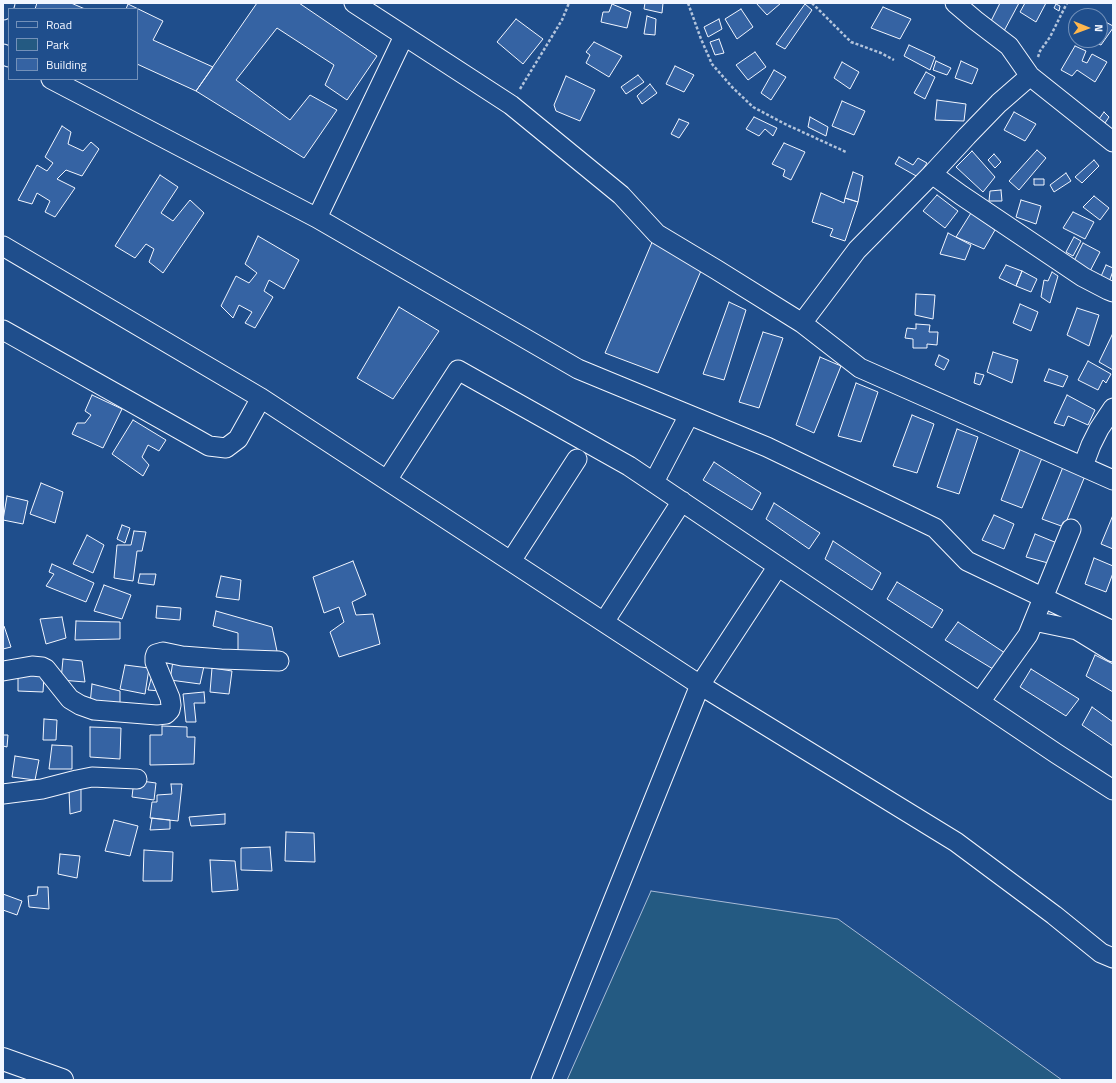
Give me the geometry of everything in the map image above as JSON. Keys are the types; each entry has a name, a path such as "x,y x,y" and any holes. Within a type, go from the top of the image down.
{"main road":[{"path":"3,1059 62,1080"}],"street":[{"path":"3,10 5,3"},
{"path":"354,3 510,105 621,195 657,234 802,323 860,368 1113,480"},
{"path":"955,3 1009,46 1030,76 1113,142"},
{"path":"317,218 404,36"},
{"path":"802,323 857,250 999,103 1030,76"},
{"path":"52,80 317,218 578,369 767,447 935,528 967,561 1113,631"},
{"path":"932,174 1083,277 1113,292"},
{"path":"3,246 258,404 387,480 700,684 956,842 1054,914 1101,953 1113,958"},
{"path":"3,330 209,446 226,448 238,439 258,404"},
{"path":"387,480 458,370 629,466 654,482 1057,754 1113,790"},
{"path":"1083,466 1099,429 1113,408"},
{"path":"654,482 689,415"},
{"path":"511,562 577,459"},
{"path":"604,622 682,502"},
{"path":"980,702 1028,634 1071,529"},
{"path":"541,1080 700,684 778,566"},
{"path":"1034,621 1077,630 1113,652"},
{"path":"3,671 32,666 42,667 46,669 70,699 80,705 94,710 157,715 166,714 170,710 171,705 170,698 155,662 156,654 163,652 182,656 221,659 279,660"},
{"path":"3,794 42,789 92,777 137,779"}],"path":[{"path":"510,105 562,20 569,3"},
{"path":"688,3 712,64 732,88 752,106 785,124 846,152"},
{"path":"812,3 851,42 881,53 894,60"},
{"path":"1030,76 1040,51 1050,36 1067,3"}],"green space":[{"path":"651,891 838,919 1062,1080 567,1080"}],"building":[{"path":"37,3 71,3 83,8 35,8"},
{"path":"257,3 299,3 377,56 347,100 325,85 334,65 277,28 236,80 290,120 310,95 337,110 304,158 196,91"},
{"path":"645,3 663,3 662,13 644,9"},
{"path":"756,3 781,3 767,15"},
{"path":"1000,3 1019,3 1004,31 991,21"},
{"path":"1025,3 1046,3 1036,22 1020,12"},
{"path":"128,4 136,8 126,8"},
{"path":"612,4 631,12 627,28 601,22 603,12 609,12"},
{"path":"805,4 812,10 785,49 776,44"},
{"path":"1056,4 1060,6 1059,11 1054,8"},
{"path":"883,7 911,19 900,39 871,28"},
{"path":"138,9 163,21 153,40 213,67 196,91 138,64"},
{"path":"741,9 753,27 737,39 725,19"},
{"path":"647,16 656,19 655,35 644,34"},
{"path":"516,19 543,39 523,64 497,42"},
{"path":"719,19 722,29 708,37 704,27"},
{"path":"1108,23 1113,26 1108,35"},
{"path":"719,39 724,53 715,55 710,42"},
{"path":"594,42 622,56 609,77 586,63 590,55 586,52"},
{"path":"909,45 935,57 930,70 904,56"},
{"path":"1074,48 1079,48 1086,51 1082,61 1087,63 1092,54 1107,62 1095,82 1077,70 1072,76 1061,70"},
{"path":"755,52 766,67 748,80 736,65"},
{"path":"936,61 951,68 947,75 933,70"},
{"path":"961,61 978,69 972,84 955,78"},
{"path":"842,62 859,72 850,89 834,78"},
{"path":"675,66 694,75 684,92 666,84"},
{"path":"774,70 786,77 771,100 761,93"},
{"path":"926,72 935,77 925,99 914,93"},
{"path":"638,75 644,82 626,94 621,87"},
{"path":"566,76 595,90 580,121 556,111 554,105"},
{"path":"650,84 657,93 642,104 637,96"},
{"path":"937,100 966,104 964,121 935,120"},
{"path":"842,101 865,111 854,135 832,126"},
{"path":"1014,112 1036,124 1025,141 1004,130"},
{"path":"1104,112 1109,117 1105,123 1099,119"},
{"path":"754,117 777,128 773,136 765,129 759,136 746,129"},
{"path":"810,117 828,127 826,136 808,127"},
{"path":"679,119 689,123 679,138 671,134"},
{"path":"62,126 71,132 68,144 83,151 91,142 99,149 82,176 66,170 57,179 75,188 55,217 45,212 50,201 37,193 32,204 18,200 37,165 47,171 53,163 45,157"},
{"path":"784,143 805,152 791,180 783,176 785,170 772,164"},
{"path":"1037,150 1046,158 1019,190 1009,181"},
{"path":"972,151 995,177 983,192 956,167"},
{"path":"994,154 1001,162 995,168 988,160"},
{"path":"899,157 913,165 918,158 927,163 918,177 895,164"},
{"path":"1094,160 1099,166 1082,183 1075,177"},
{"path":"853,172 863,176 858,202 845,198"},
{"path":"1066,173 1071,181 1054,192 1050,185"},
{"path":"160,175 178,187 161,213 173,221 190,200 204,213 163,273 149,262 154,249 146,244 135,258 115,246"},
{"path":"1034,179 1044,179 1044,185 1034,185"},
{"path":"1001,190 1002,201 989,201 990,191"},
{"path":"821,193 844,203 845,198 858,202 845,241 830,236 833,229 812,222"},
{"path":"937,195 958,211 945,228 923,211"},
{"path":"1094,196 1109,208 1100,220 1083,207"},
{"path":"1021,200 1041,206 1036,224 1016,217"},
{"path":"1073,212 1094,222 1085,239 1063,228"},
{"path":"971,213 995,230 984,249 956,237"},
{"path":"948,233 971,245 965,260 940,254"},
{"path":"258,236 299,260 284,289 269,280 264,291 273,297 255,328 245,323 252,312 239,305 233,318 221,306 236,276 249,283 257,273 245,264"},
{"path":"1074,237 1081,241 1073,256 1066,252"},
{"path":"653,240 703,266 658,373 605,353"},
{"path":"1083,243 1100,252 1088,275 1072,265"},
{"path":"1006,265 1022,271 1016,286 999,278"},
{"path":"1106,265 1113,268 1108,285 1099,281"},
{"path":"1022,271 1037,279 1031,292 1016,286"},
{"path":"1052,272 1058,276 1050,303 1041,297 1044,280 1048,281"},
{"path":"916,294 935,295 933,319 915,315"},
{"path":"729,302 746,310 724,380 703,374"},
{"path":"1020,304 1038,312 1031,331 1013,323"},
{"path":"399,307 439,331 393,399 357,378"},
{"path":"1077,308 1099,315 1089,346 1067,335"},
{"path":"916,324 930,325 929,332 938,332 937,345 927,344 927,348 913,348 913,339 905,338 907,328 916,329"},
{"path":"763,332 783,338 759,408 739,402"},
{"path":"1113,333 1113,370 1099,362"},
{"path":"993,352 1018,360 1012,383 987,372"},
{"path":"939,355 949,360 944,370 935,365"},
{"path":"820,357 841,366 814,433 796,425"},
{"path":"1088,361 1111,374 1106,383 1103,380 1098,390 1078,380"},
{"path":"1049,369 1068,376 1063,387 1044,381"},
{"path":"976,373 984,375 980,385 974,383"},
{"path":"856,383 878,392 861,442 838,436"},
{"path":"92,395 122,409 103,448 72,434 77,423 85,423 91,415 85,411"},
{"path":"1067,395 1095,410 1088,425 1068,416 1064,426 1054,423"},
{"path":"912,415 934,424 917,473 893,466"},
{"path":"133,420 166,440 159,451 148,445 142,457 149,465 143,476 112,454"},
{"path":"957,429 978,437 959,494 937,487"},
{"path":"1021,447 1042,458 1022,508 1001,500"},
{"path":"714,462 761,493 752,510 703,480"},
{"path":"1063,467 1085,476 1064,527 1042,519"},
{"path":"41,483 63,492 55,523 30,514"},
{"path":"7,496 28,501 23,524 3,520"},
{"path":"774,503 820,533 809,549 766,519"},
{"path":"994,515 1014,524 1004,549 982,540"},
{"path":"1113,515 1113,549 1101,544"},
{"path":"122,525 130,528 125,543 117,539"},
{"path":"134,531 146,532 142,551 137,551 133,581 114,578 117,545 131,545"},
{"path":"1035,534 1057,543 1048,563 1026,557"},
{"path":"87,535 104,545 93,573 73,564"},
{"path":"833,541 881,573 872,590 825,559"},
{"path":"1094,558 1113,566 1113,573 1106,592 1085,584"},
{"path":"353,561 366,595 352,602 356,615 373,614 380,644 339,657 330,632 344,622 339,607 324,613 313,577"},
{"path":"52,564 94,583 86,602 46,586 54,574 49,572"},
{"path":"140,574 156,574 154,585 138,583"},
{"path":"221,576 241,580 239,600 216,597"},
{"path":"897,582 943,610 932,628 887,599"},
{"path":"104,585 131,595 122,619 94,611"},
{"path":"157,606 181,608 180,620 156,618"},
{"path":"216,611 272,627 278,656 238,655 238,633 213,626"},
{"path":"62,617 66,638 46,644 40,619"},
{"path":"76,621 120,622 120,639 75,640"},
{"path":"958,622 1005,653 993,669 945,640"},
{"path":"3,626 11,647 3,649"},
{"path":"1095,655 1113,664 1113,692 1086,676"},
{"path":"63,659 82,661 85,682 61,680"},
{"path":"173,661 204,666 200,684 170,680"},
{"path":"125,665 149,668 145,694 120,689"},
{"path":"212,668 232,671 229,694 210,692"},
{"path":"1031,669 1079,699 1066,716 1020,687"},
{"path":"18,674 44,676 43,692 18,691"},
{"path":"151,679 161,681 160,691 148,690"},
{"path":"92,684 120,691 120,709 90,704"},
{"path":"204,692 205,703 194,703 196,722 186,722 183,694"},
{"path":"1092,707 1113,722 1113,746 1082,725"},
{"path":"44,719 57,720 56,740 43,740"},
{"path":"162,726 187,727 187,737 195,737 194,764 150,765 150,735 162,735"},
{"path":"90,727 121,728 120,759 90,757"},
{"path":"3,735 8,735 7,747 3,746"},
{"path":"52,745 72,746 72,769 49,769"},
{"path":"15,756 39,760 35,780 12,777"},
{"path":"134,780 156,783 154,800 132,797"},
{"path":"171,784 182,784 178,821 150,818 152,802 157,802 157,795 172,794"},
{"path":"81,788 81,811 70,814 69,790"},
{"path":"225,814 225,824 191,826 189,817"},
{"path":"152,818 170,820 170,829 150,830"},
{"path":"114,820 138,826 130,856 105,851"},
{"path":"286,832 314,833 315,862 285,861"},
{"path":"270,847 272,871 241,870 241,848"},
{"path":"144,850 173,852 172,881 143,881"},
{"path":"60,854 80,856 77,878 58,874"},
{"path":"210,860 235,861 238,890 212,892"},
{"path":"38,887 48,887 49,909 29,907 28,896 37,895"},
{"path":"3,894 22,901 17,915 3,910"}]}
